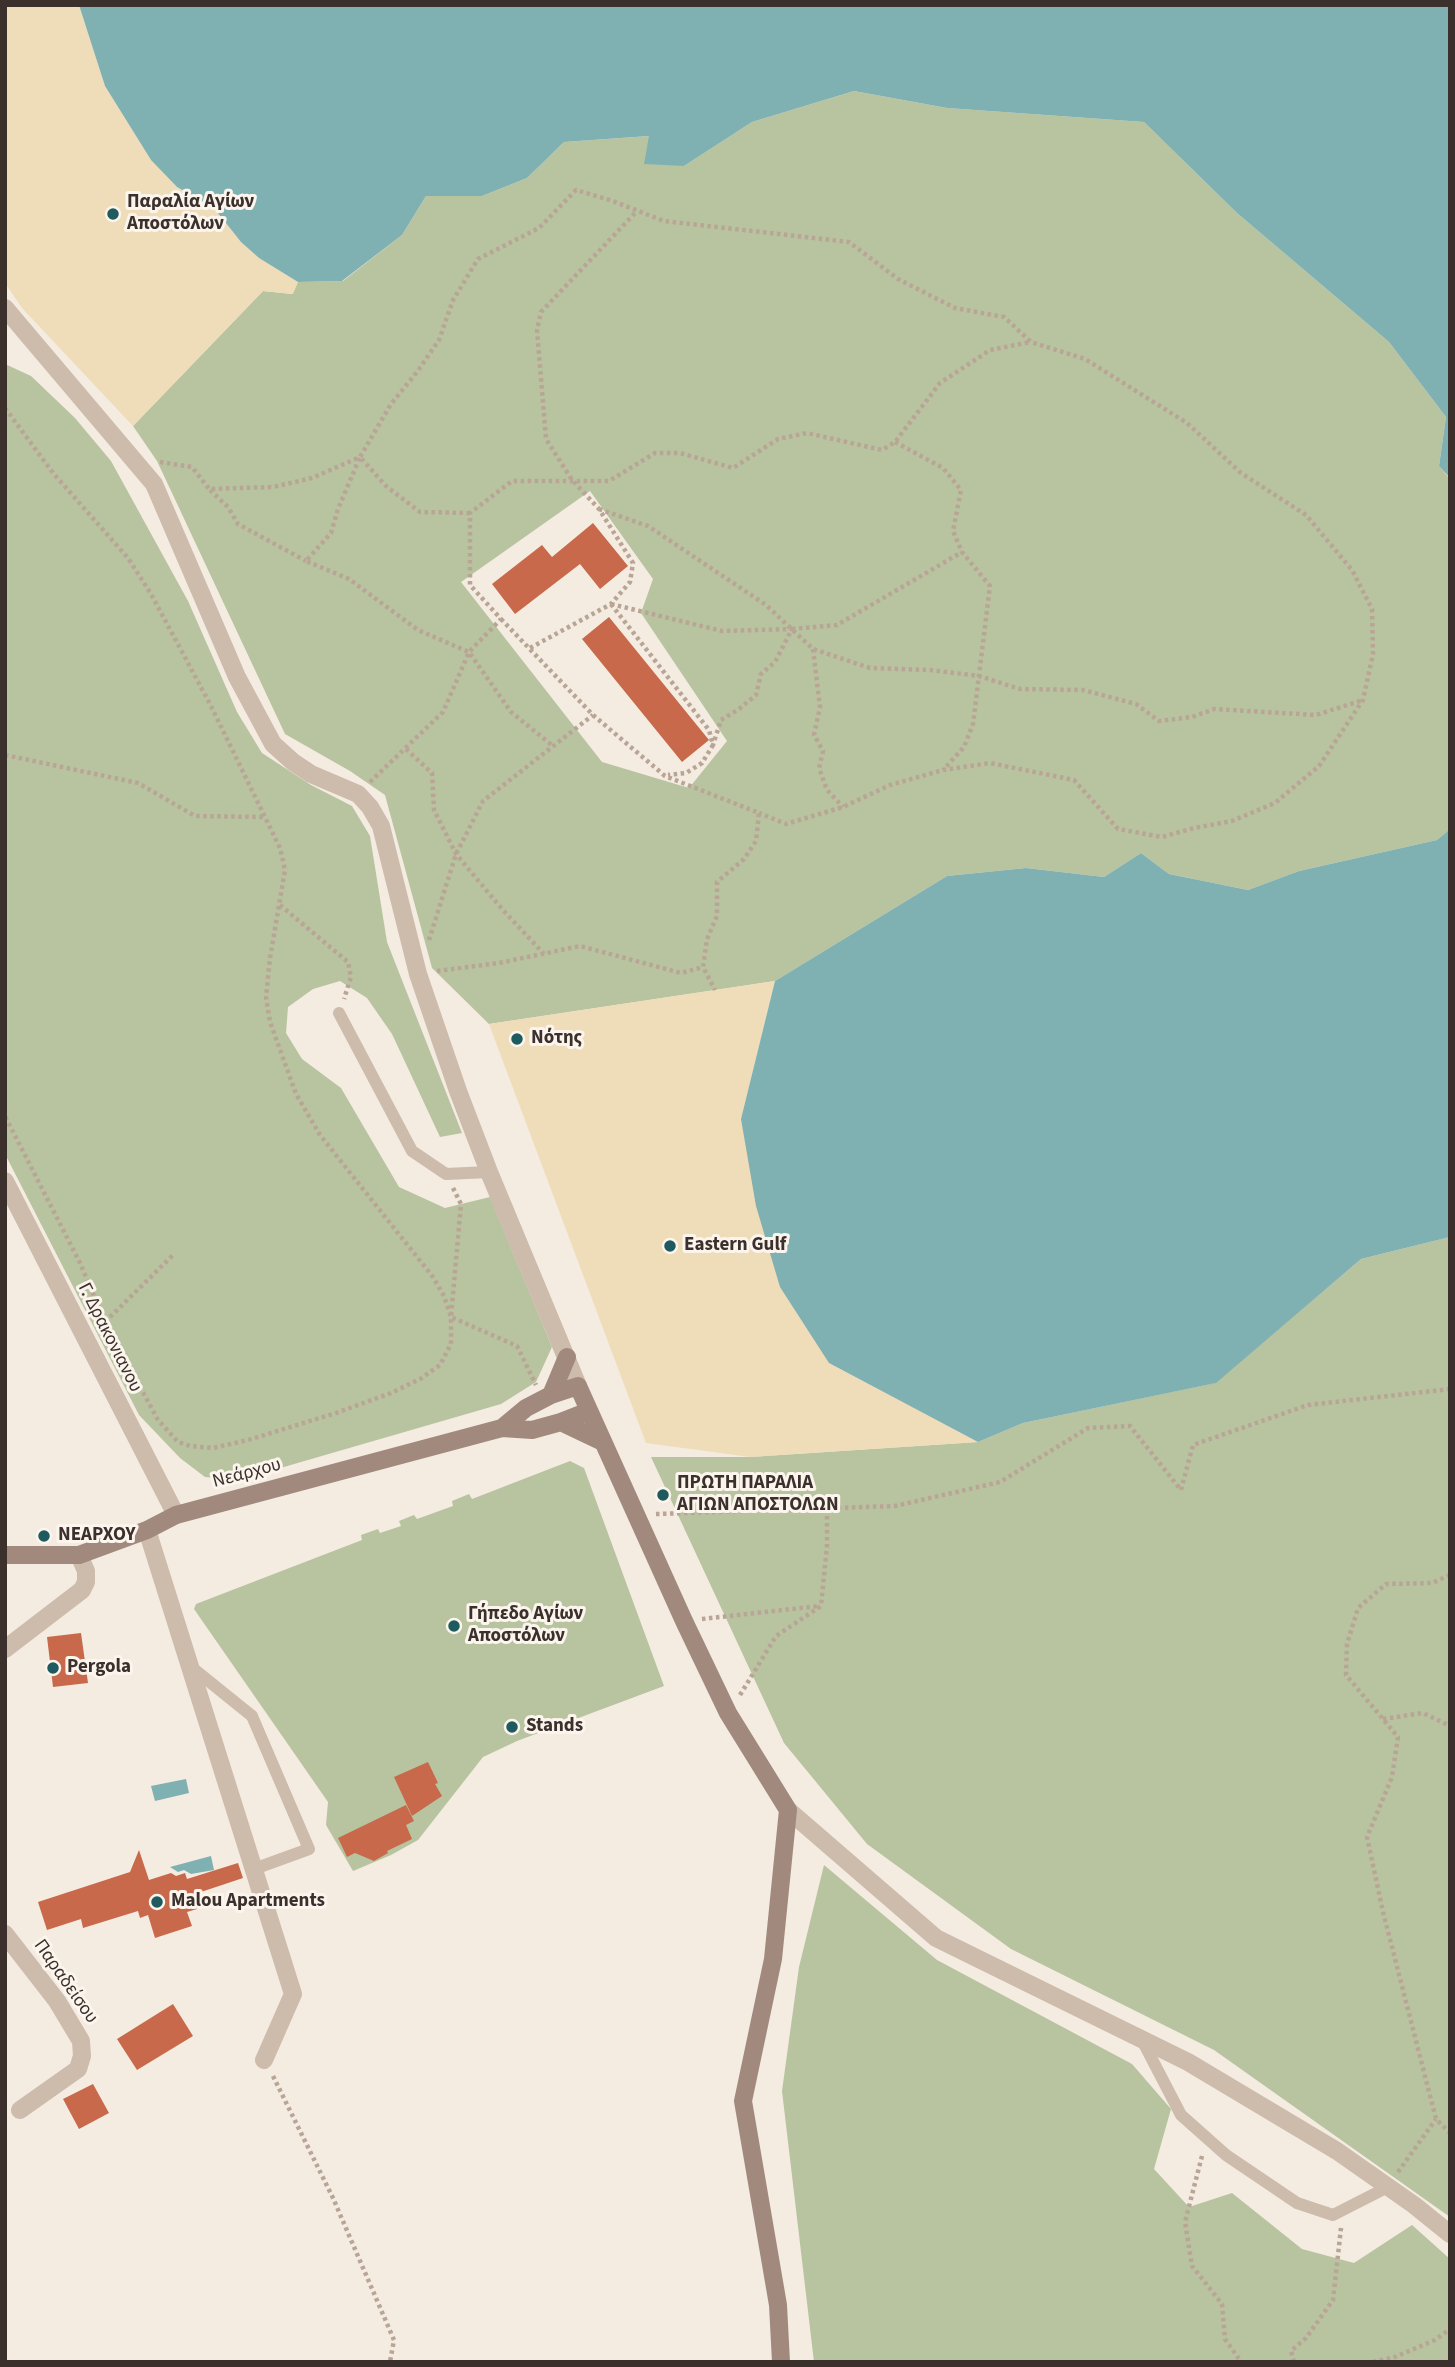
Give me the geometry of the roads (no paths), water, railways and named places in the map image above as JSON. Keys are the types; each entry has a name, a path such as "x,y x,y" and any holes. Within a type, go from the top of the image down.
{"street":[{"path":"5,308 154,484 237,677 273,744 311,774 358,794 370,807 381,826 418,974 489,1172 589,1410 684,1621 728,1713 788,1810 936,1938 1188,2062 1337,2151 1450,2234"},
{"name":"Γ. Δρακονιανου","path":"5,1181 176,1515"},
{"path":"546,1397 567,1357"},
{"name":"Νεάρχου","path":"502,1428 526,1408 546,1397 579,1386"},
{"name":"Νεάρχου","path":"5,1555 79,1555 148,1530 176,1515 502,1428 532,1430 589,1410"},
{"path":"561,1422 603,1442"},
{"path":"148,1530 293,1994 264,2060"},
{"path":"5,1649 82,1590 86,1582 86,1571 79,1555"},
{"path":"781,2362 778,2305 743,2101 773,1959 788,1810"},
{"name":"Παραδείσου","path":"5,1934 57,2001 81,2041 82,2056 78,2069 20,2110"}],"lane":[{"path":"339,1013 412,1151 446,1174 489,1172"},
{"path":"190,1667 252,1716 309,1849 254,1869"},
{"path":"1142,2039 1181,2115 1226,2155 1297,2203 1333,2215 1388,2186"}],"water":[{"path":"79,5 1450,5 1450,478 1439,466 1446,417 1389,342 1237,213 1144,122 947,108 854,91 752,122 684,166 644,164 649,136 564,142 527,178 482,196 426,196 402,235 342,281 298,282 259,258 241,242 214,208 177,187 151,160 105,86"},
{"path":"1450,829 1450,1237 1361,1259 1216,1383 1023,1423 978,1442 829,1363 780,1287 756,1206 741,1119 775,981 947,876 1026,868 1104,877 1141,853 1169,874 1248,890 1299,871 1437,840"},
{"path":"186,1779 189,1793 155,1801 151,1786"},
{"path":"211,1856 214,1870 191,1874 184,1870 178,1872 170,1867"}],"place":[{"name":"Παραλία Αγίων Αποστόλων","path":"113,214"},
{"name":"Νότης","path":"517,1039"},
{"name":"Eastern Gulf","path":"670,1246"},
{"name":"ΠΡΩΤΗ ΠΑΡΑΛΙΑ ΑΓΙΩΝ ΑΠΟΣΤΟΛΩΝ","path":"663,1495"},
{"name":"ΝΕΑΡΧΟΥ","path":"44,1536"},
{"name":"Γήπεδο Αγίων Αποστόλων","path":"454,1626"},
{"name":"Pergola","path":"53,1668"},
{"name":"Stands","path":"512,1727"},
{"name":"Malou Apartments","path":"157,1902"}]}
